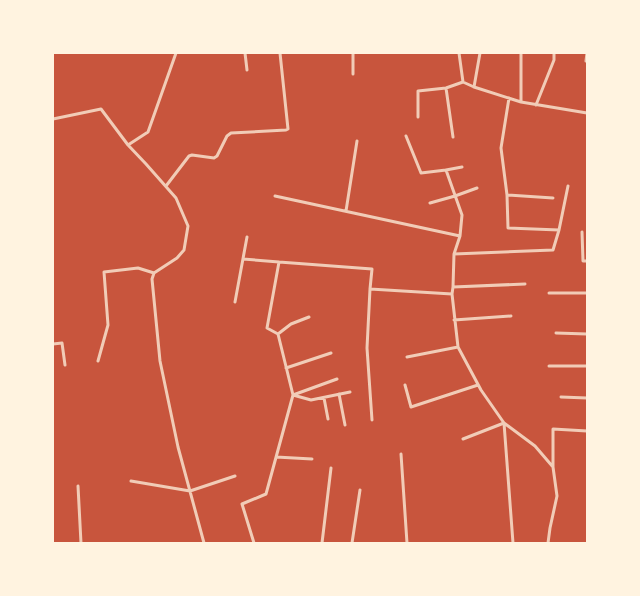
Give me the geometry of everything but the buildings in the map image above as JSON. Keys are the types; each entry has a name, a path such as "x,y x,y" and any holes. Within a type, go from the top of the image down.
{"street":[{"path":"128,145 148,132 176,53"},
{"path":"245,53 247,70"},
{"path":"166,186 189,156 192,155 214,158 217,156 227,136 231,133 288,129 280,53"},
{"path":"353,53 353,74"},
{"path":"459,53 463,82"},
{"path":"474,87 480,53"},
{"path":"521,53 521,102"},
{"path":"536,105 554,60 554,53"},
{"path":"586,61 587,53"},
{"path":"418,117 418,91 446,88 463,82 521,102 587,113"},
{"path":"446,88 453,137"},
{"path":"509,98 501,148 507,196 508,228 559,230"},
{"path":"53,119 101,109 128,145 176,198 188,226 184,250 177,258 154,273 152,279 160,361 178,447 204,543"},
{"path":"406,136 421,173 462,167"},
{"path":"346,211 357,141"},
{"path":"446,170 462,214 460,236 454,254 452,294 458,347 478,385 504,423 535,446 553,466"},
{"path":"454,254 553,250 559,230 568,186"},
{"path":"430,203 477,188"},
{"path":"275,196 460,236"},
{"path":"507,196 553,198"},
{"path":"582,232 583,261 587,261"},
{"path":"235,302 247,237"},
{"path":"243,259 372,269 368,348 372,420"},
{"path":"254,543 242,504 266,494 293,395 278,334 267,328 279,262"},
{"path":"98,361 108,324 104,272 138,268 154,273"},
{"path":"453,287 525,284"},
{"path":"370,289 452,294"},
{"path":"549,293 587,293"},
{"path":"454,320 511,316"},
{"path":"278,334 291,324 309,317"},
{"path":"556,333 587,334"},
{"path":"53,344 62,343 65,365"},
{"path":"406,357 458,347"},
{"path":"286,368 332,353"},
{"path":"549,366 587,366"},
{"path":"293,395 337,379"},
{"path":"405,385 411,407 478,385"},
{"path":"293,395 311,400 350,392"},
{"path":"339,394 345,426"},
{"path":"561,397 587,398"},
{"path":"324,398 328,419"},
{"path":"463,440 504,423"},
{"path":"504,423 513,543"},
{"path":"548,543 557,496 553,466 553,429 587,431"},
{"path":"401,454 407,543"},
{"path":"276,457 312,459"},
{"path":"322,543 331,468"},
{"path":"131,481 190,491 235,476"},
{"path":"78,486 81,543"},
{"path":"352,543 360,490"}]}
